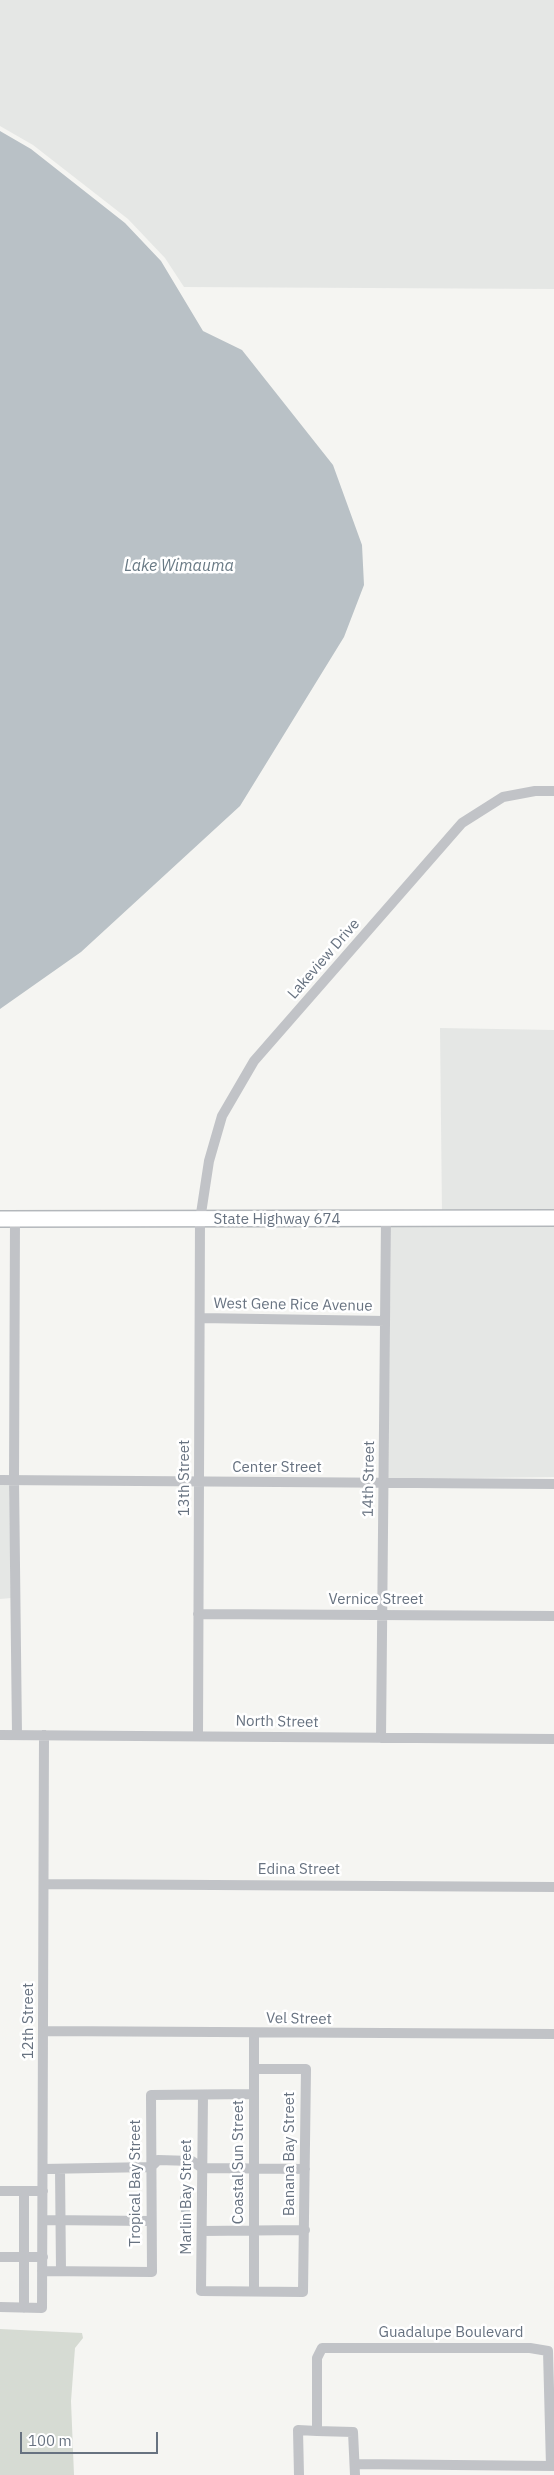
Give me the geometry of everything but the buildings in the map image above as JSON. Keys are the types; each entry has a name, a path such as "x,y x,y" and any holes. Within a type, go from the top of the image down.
{"main road":[{"name":"State Highway 674","path":"8,1219 386,1220 554,1218"}],"street":[{"name":"Lakeview Drive","path":"200,1220 209,1161 222,1116 254,1061 462,823 503,797 535,791 554,791"},
{"path":"8,1219 17,1735"},
{"name":"13th Street","path":"198,1736 200,1220"},
{"name":"14th Street","path":"381,1738 386,1220"},
{"name":"West Gene Rice Avenue","path":"200,1318 386,1321"},
{"name":"Center Street","path":"0,1480 200,1483 554,1484"},
{"name":"Vernice Street","path":"198,1614 554,1616"},
{"name":"North Street","path":"0,1734 554,1739"},
{"name":"12th Street","path":"24,2308 42,2308 44,1735"},
{"name":"Edina Street","path":"44,1884 554,1887"},
{"name":"Vel Street","path":"44,2031 554,2034"},
{"name":"Coastal Sun Street","path":"254,2033 254,2291"},
{"name":"Banana Bay Street","path":"254,2069 306,2069 303,2292 254,2291"},
{"path":"203,2095 254,2094"},
{"name":"Tropical Bay Street","path":"61,2271 152,2272 151,2095 203,2095"},
{"name":"Marlin Bay Street","path":"203,2095 201,2291 254,2291"},
{"path":"43,2169 151,2167 158,2160 192,2161 202,2168 305,2169"},
{"path":"42,2271 61,2271 60,2169"},
{"path":"0,2191 43,2191"},
{"path":"0,2307 24,2308 24,2191"},
{"path":"43,2220 151,2221"},
{"path":"202,2231 305,2230"},
{"path":"0,2256 42,2257"},
{"name":"Guadalupe Boulevard","path":"299,2475 298,2430 317,2431 353,2432 355,2470 533,2470 553,2466 548,2350 530,2348 322,2348 318,2358 317,2431"}],"shaded area":[{"path":"0,0 554,0 554,289 184,287 165,258 128,219 33,145 0,126"},
{"path":"440,1028 554,1030 554,1212 442,1214"},
{"path":"554,1223 554,1477 388,1479 391,1225"},
{"path":"0,1485 9,1485 11,1598 0,1599"},
{"path":"0,2329 82,2333 83,2338 75,2348 71,2401 74,2475 0,2475"}],"water":[{"name":"Lake Wimauma","path":"0,131 31,149 125,223 161,261 203,331 242,350 333,465 362,545 364,585 344,637 240,806 81,952 0,1009"},
{"path":"180,2196 189,2196 190,2212 181,2212"}]}
